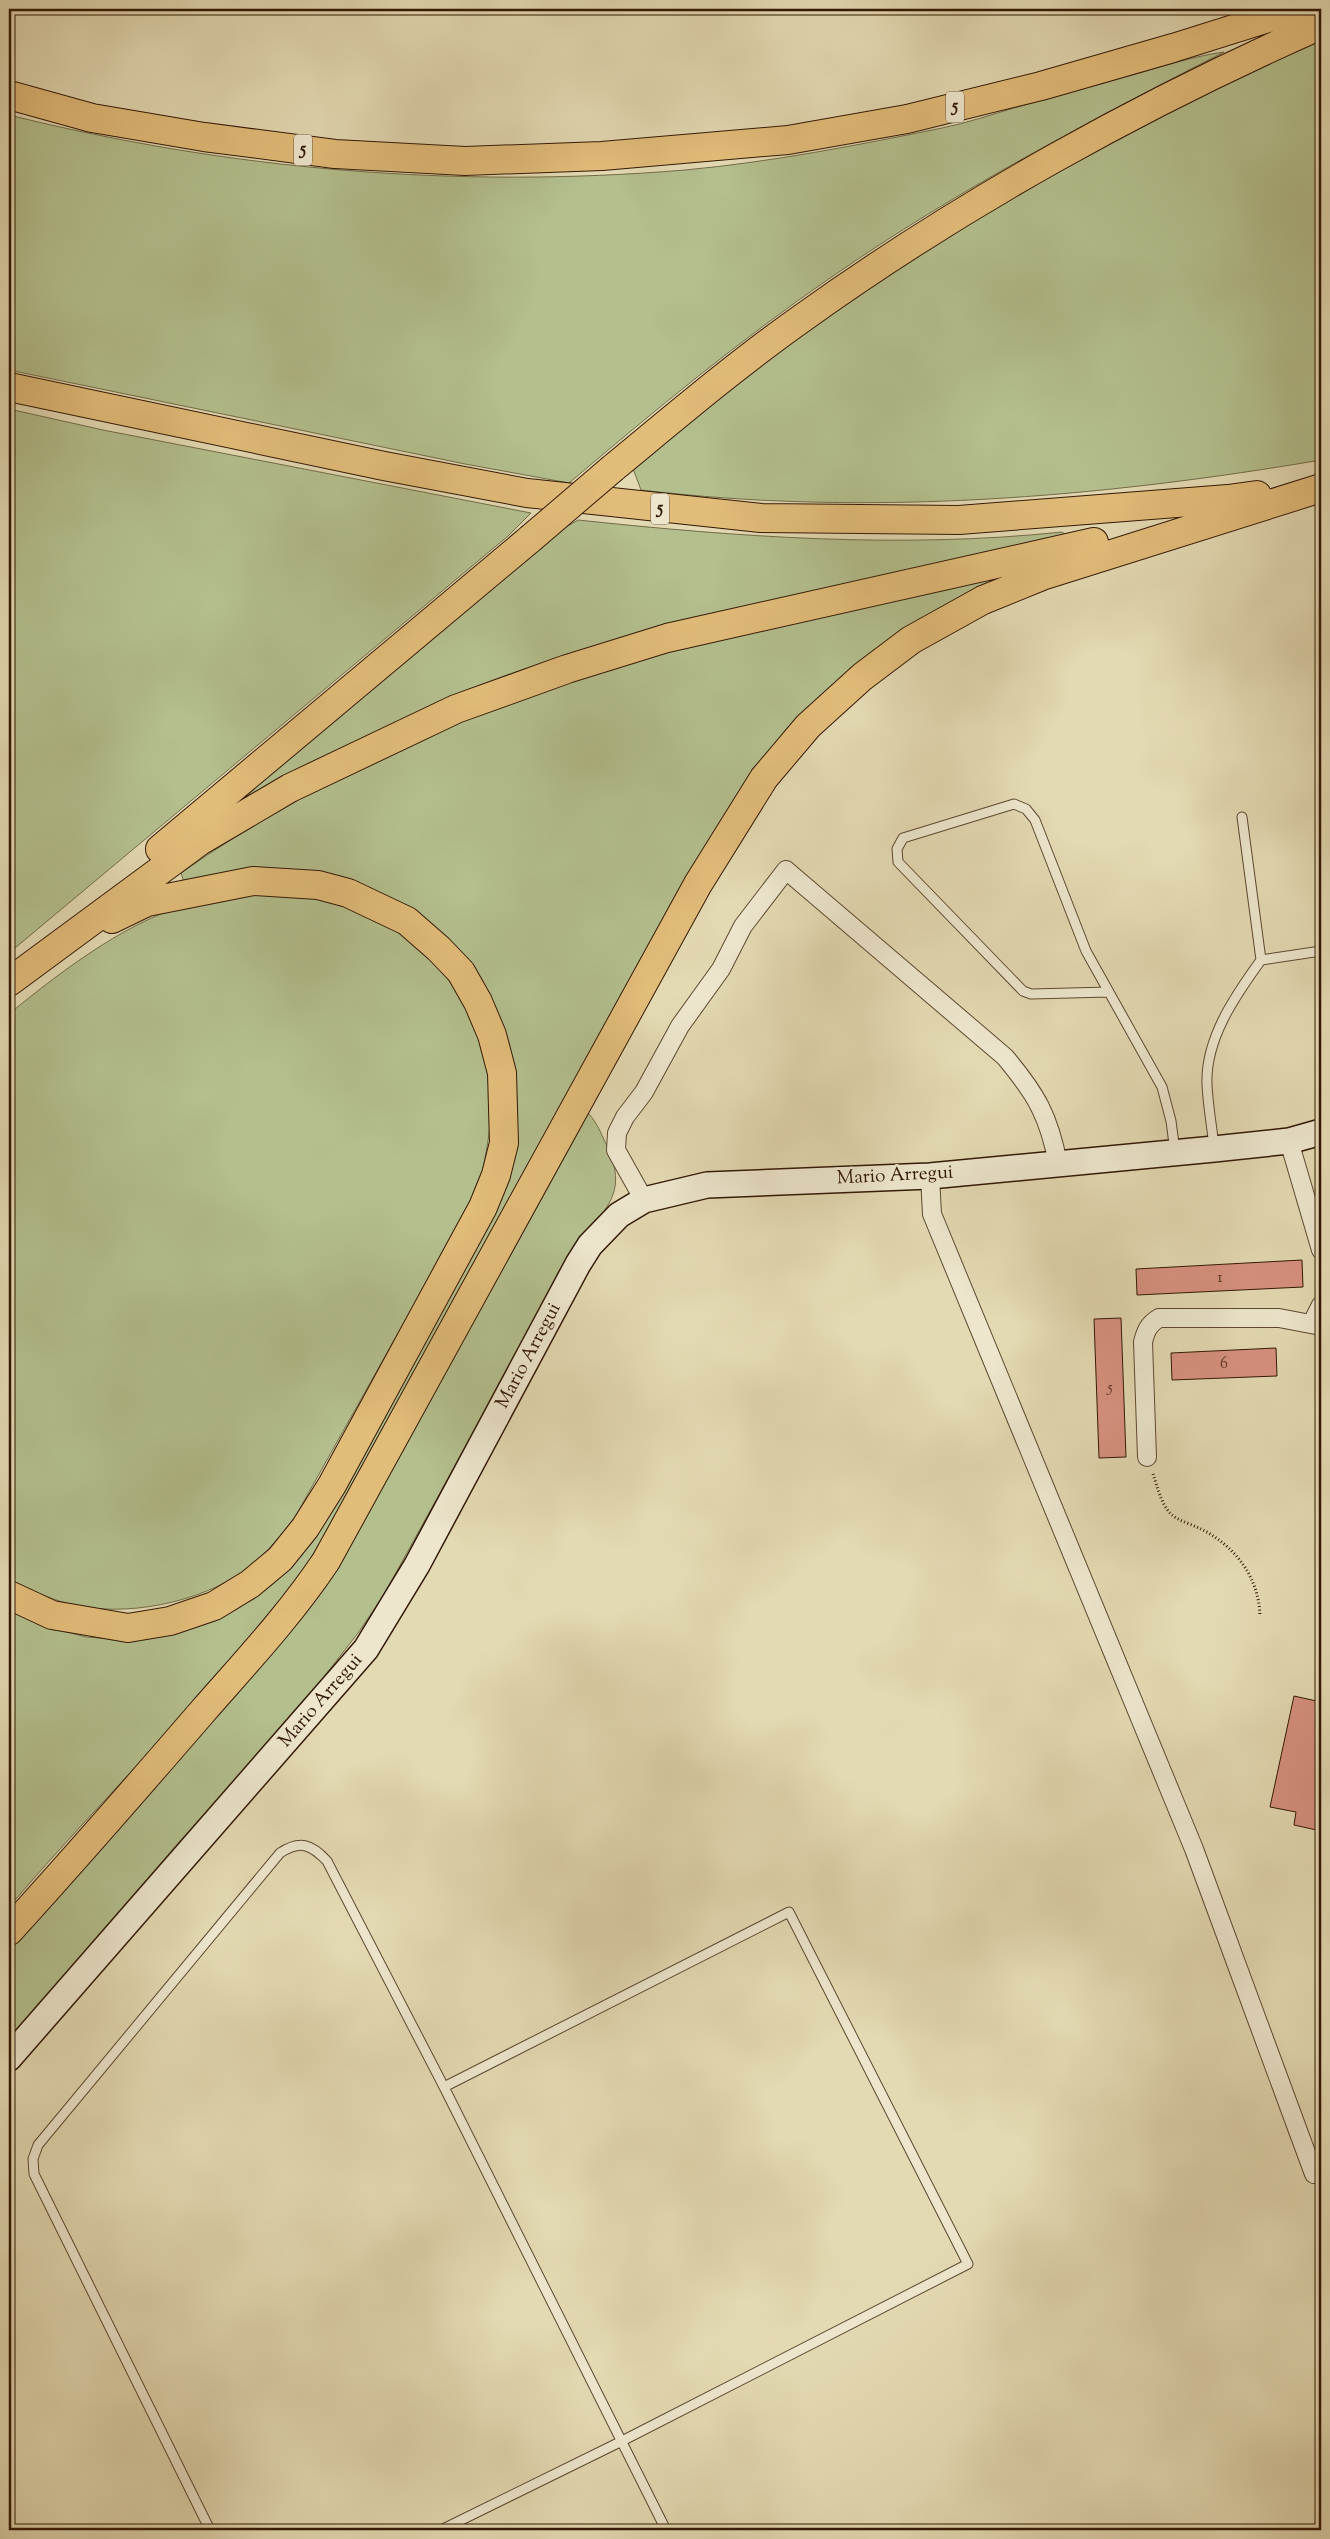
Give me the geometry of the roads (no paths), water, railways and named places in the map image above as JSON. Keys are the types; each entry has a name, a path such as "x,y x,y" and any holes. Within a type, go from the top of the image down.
{"highway":[{"name":"5","path":"9,95 92,118 204,137 334,154 465,161 602,156 788,140 907,119 1060,80 1173,48 1297,9"},
{"path":"42,955 92,905 228,794 613,468 692,402 801,319 923,237 1139,112 1246,58 1321,25"},
{"name":"5","path":"9,388 375,464 526,493 644,508 761,518 959,520 1228,499 1321,487"},
{"path":"9,982 42,955 200,841 290,788 456,709 566,669 667,638 1022,560 1321,487"},
{"path":"9,1931 86,1847 306,1592 326,1561 698,884 764,778 808,726 862,677 911,640 982,600 1042,576 1321,487"},
{"path":"9,1595 52,1615 128,1628 170,1621 214,1606 250,1584 280,1559 306,1528 332,1485 458,1253 496,1175 504,1143 502,1073 492,1034 478,1002 461,972 439,949 407,921 348,893 318,885 282,881 254,881 147,902 42,955"}],"street":[{"path":"644,1200 616,1150 617,1134 625,1117 644,1092 680,1026 721,969 743,926 786,870 1005,1057 1024,1079 1042,1106 1052,1132 1058,1164"},
{"name":"Mario Arregui","path":"9,2058 366,1649 417,1565 590,1245 619,1215 644,1200 708,1185 930,1176 1175,1154 1289,1140 1321,1132"},
{"path":"1289,1140 1321,1250"},
{"path":"930,1176 932,1214 1194,1848 1314,2174"},
{"path":"1147,1457 1144,1342 1146,1331 1151,1323 1159,1318 1279,1318 1317,1325 1321,1304"}],"lane":[{"path":"1109,992 1032,994 1023,991 898,862 897,849 903,838 1014,804 1026,809 1035,820 1086,951 1109,992 1162,1087 1171,1120 1175,1154"},
{"path":"1214,1149 1207,1084 1210,1049 1236,994 1261,960 1242,817"},
{"path":"1261,960 1321,951"},
{"path":"210,2530 34,2174 33,2159 38,2145 280,1852 291,1846 304,1845 317,1850 327,1861 444,2087 620,2442 666,2530"},
{"path":"441,2530 620,2442 968,2264 789,1912 444,2087"}]}
